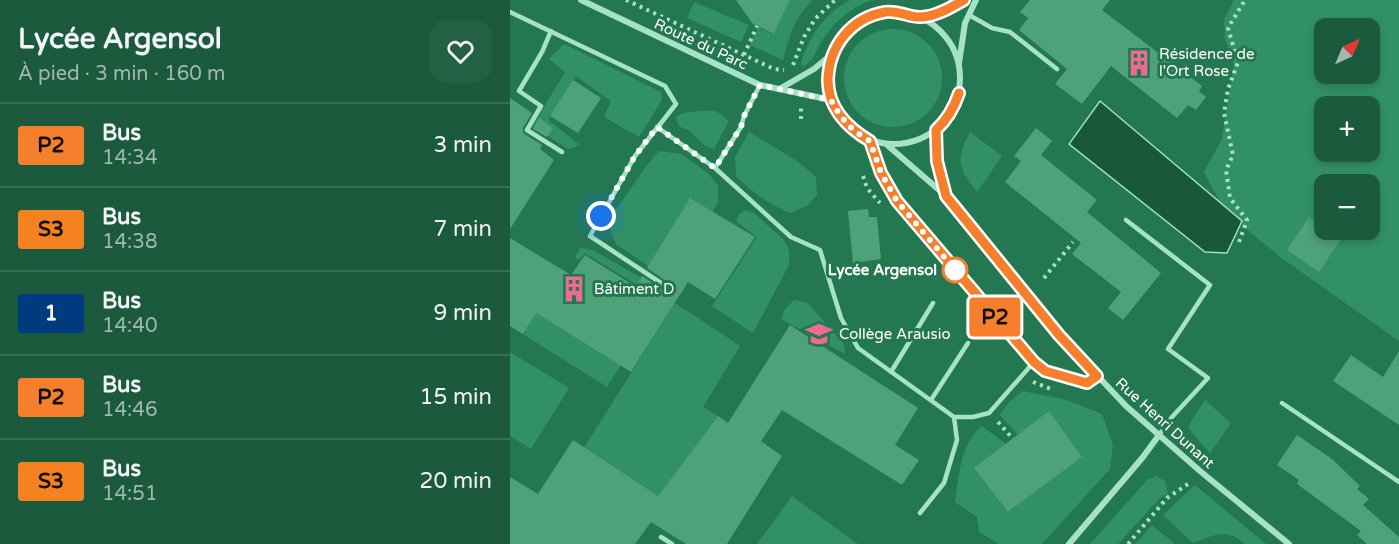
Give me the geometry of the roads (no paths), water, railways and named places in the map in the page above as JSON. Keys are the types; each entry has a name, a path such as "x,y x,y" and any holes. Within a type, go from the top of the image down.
{"street":[{"name":"Route du Parc","path":"581,0 760,85 831,100"},
{"path":"921,17 964,0"},
{"path":"832,53 828,76 831,100 840,117 854,131 870,141 886,144 904,144 921,140 947,120 955,107 960,85 959,63 965,23 976,0"},
{"path":"780,88 814,69 832,53 841,38 854,25 886,12 903,12 921,17 938,28 951,44 959,63"},
{"name":"Rue Henri Dunant","path":"936,130 937,161 946,196"},
{"name":"Rue Henri Dunant","path":"886,144 946,196 1059,335 1097,376 1159,435 1289,544"},
{"path":"1069,544 1159,435"}],"lane":[{"path":"510,12 665,86 676,104 635,156 590,236 667,287"},
{"path":"969,15 992,28 1010,32 1057,69"},
{"path":"551,31 542,52 519,91 541,106 527,130 562,152"},
{"path":"715,168 741,127 744,116 760,85"},
{"path":"657,127 715,168 791,237 820,250 841,318 858,348 954,417 973,417 989,413 1034,362"},
{"path":"870,141 881,173 897,201 1034,362 1045,371 1069,379 1087,383 1097,376"},
{"path":"1126,220 1210,285 1168,349 1209,378 1172,417 1159,435"},
{"path":"891,372 933,303"},
{"path":"931,400 968,343"},
{"path":"1282,403 1399,482"},
{"path":"920,513 944,483 957,440 954,417"},
{"path":"661,537 672,544"}],"place":[{"name":"Résidence de l'Ort Rose","path":"1139,63"},
{"name":"Lycée Argensol","path":"955,270"},
{"name":"Bâtiment D","path":"574,289"},
{"name":"Collège Arausio","path":"819,334"}]}
